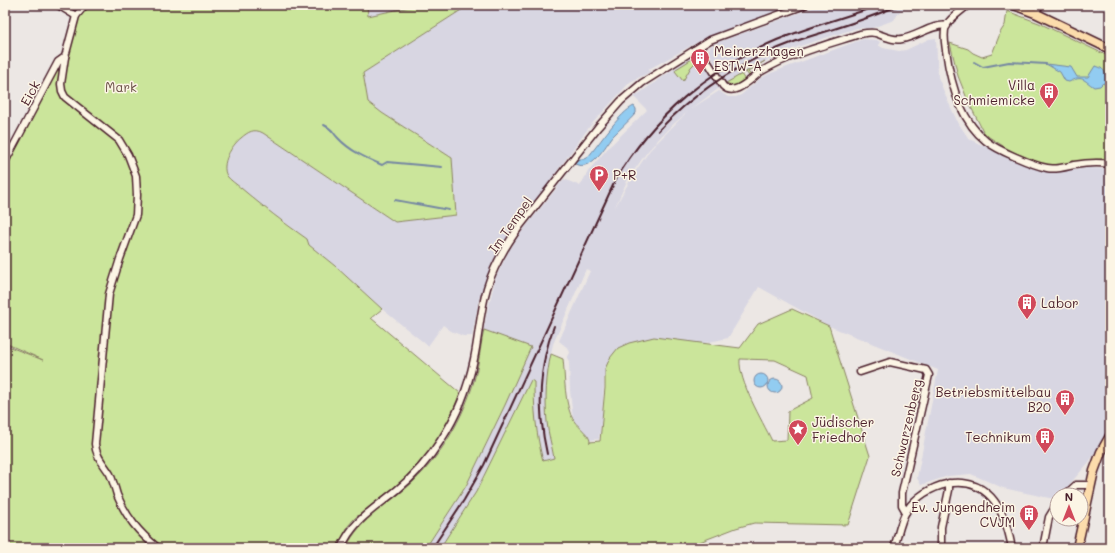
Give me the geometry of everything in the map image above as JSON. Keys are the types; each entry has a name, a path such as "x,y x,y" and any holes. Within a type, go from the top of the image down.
{"main road":[{"path":"1014,5 1110,49"},
{"path":"1077,548 1099,456 1110,436"}],"street":[{"path":"58,5 76,16"},
{"path":"85,5 76,16 65,57 61,84 62,91 65,97 119,140 128,155 136,176 137,195 136,215 120,258 109,294 95,444 96,452 112,479 129,519 136,529 158,548"},
{"name":"Im Tempel","path":"341,548 354,525 410,478 430,456 441,441 465,393 471,373 482,312 492,276 508,243 598,127 621,101 642,83 710,40 804,5"},
{"path":"968,5 950,20 946,26 945,44 948,65 954,86 968,119 978,133 985,140 996,147 1024,160 1047,168 1056,169 1094,163 1110,164"},
{"path":"1035,14 1040,5"},
{"path":"694,50 702,53 723,86 731,90 743,86 763,70 786,60 860,34 873,33 898,40 914,36 940,25 946,26"},
{"name":"Eick","path":"5,162 58,62 65,57"},
{"name":"Schwarzenberg","path":"860,372 887,362 894,362 926,370 929,375 902,493 902,505 906,512"},
{"path":"941,548 941,527 949,484"},
{"path":"894,548 906,512 915,501 937,486 949,484 966,484 975,486 984,490 990,496 998,506 1012,548"},
{"path":"1074,487 1076,485 1091,485"},
{"path":"1043,548 1049,517"}],"shaded area":[{"path":"367,5 419,5 368,16"},
{"path":"469,5 796,5 707,37 649,69 650,72 630,82 590,126 503,245 491,269 479,299 472,336 463,336 451,331 443,325 428,346 382,309 335,266 309,245 307,239 257,202 227,177 225,164 231,150 238,140 248,132 257,131 263,133 395,222 456,215 452,158 382,113 368,102 363,73"},
{"path":"821,5 912,5 900,11 894,20 872,28 857,28 797,47 778,55 726,83 691,109 719,91 728,97 736,97 741,95 761,78 771,73 863,39 877,40 880,42 878,45 883,48 899,51 906,50 929,39 936,38 938,77 957,121 969,139 1022,164 1051,173 1088,168 1110,169 1110,430 1089,462 1067,487 1049,487 1049,498 1003,488 971,474 948,476 921,485 917,478 938,370 829,326 759,287 728,338 700,344 654,337 605,369 599,439 590,440 573,420 569,361 567,358 570,353 569,349 559,341 590,271 586,269 553,344 549,363 547,382 547,422 554,458 543,461 535,427 531,380 476,492 440,548 429,548 427,546 466,486 505,405 482,339 496,277 509,251 520,234 564,179 580,186 589,170 607,149 647,110 634,97 690,58 695,58 700,61 708,71 716,65 708,51 711,46","holes":["688,111 650,150 633,175 614,209 628,179 647,152 667,130"]}],"green space":[{"name":"Mark","path":"87,5 367,5 368,16 419,5 469,5 363,73 368,102 382,113 452,158 456,215 395,222 263,133 257,131 251,131 241,138 234,145 226,161 225,171 230,179 307,239 309,245 335,266 382,309 371,318 460,393 450,418 434,446 402,481 355,518 348,526 337,548 5,548 5,345 43,360 5,343 5,164 57,66 65,59 77,17","holes":["129,149 137,176 138,216 111,295 99,415 97,458 94,456 96,413 108,294 134,215 134,175 126,155"]},
{"path":"1007,11 1039,23 1110,57 1110,161 1102,159 1085,160 1057,166 1045,165 1011,151 989,137 983,131 968,101 958,76 950,43 968,49 982,57 992,54 1005,25"},
{"path":"692,59 698,60 691,67 683,81 675,71"},
{"path":"765,61 748,72 751,75 749,76 746,72 744,73"},
{"path":"741,74 745,80 734,86 726,83"},
{"path":"792,309 829,326 870,456 848,525 754,523 736,528 684,548 440,548 476,492 531,380 534,382 536,422 543,461 554,458 546,405 546,388 551,354 563,359 568,407 574,421 586,434 590,442 600,441 605,388 605,369 610,358 618,348 629,343 654,337 740,348 758,324","holes":["740,359 775,360 808,375 813,398 788,411 787,440 772,441 747,389 740,368"]},
{"path":"484,330 531,347 466,486 427,546 429,548 346,548 359,528 413,482 435,458 453,430 468,400 473,384"}],"water":[{"path":"1046,64 1071,67 1077,77 1088,77 1095,66 1099,67 1104,70 1106,76 1110,77 1110,93 1103,83 1100,86 1094,87 1083,79 1077,79 1069,82 1065,81 1060,72"},
{"path":"634,106 636,113 613,136 597,157 581,166 575,164 579,159 588,157 616,121 628,109"},
{"path":"761,374 766,376 768,381 766,386 761,388 756,386 754,381 756,376"},
{"path":"775,379 780,381 782,386 780,391 775,393 770,391 768,386 770,381"}],"waterway":[{"path":"974,62 983,67 1009,62 1046,64"},
{"path":"324,125 331,129 343,143 353,150 382,165 387,162 442,167"},
{"path":"395,200 449,210"}],"railway":[{"path":"435,544 464,500 484,465 615,181 646,136 684,97 728,65 777,40 880,5"},
{"path":"658,131 673,116 706,89 723,77 760,56 799,40 862,20 899,5"},
{"path":"547,454 542,421 541,389 545,358 554,326"}],"place":[{"name":"Meinerzhagen ESTW-A","path":"700,75"},
{"name":"Villa Schmiemicke","path":"1049,109"},
{"name":"P+R","path":"599,192"},
{"name":"Labor","path":"1027,320"},
{"name":"Betriebsmittelbau B20","path":"1065,416"},
{"name":"Jüdischer Friedhof","path":"798,446"},
{"name":"Technikum","path":"1045,454"},
{"name":"Ev. Jungendheim CVJM","path":"1029,531"}]}
